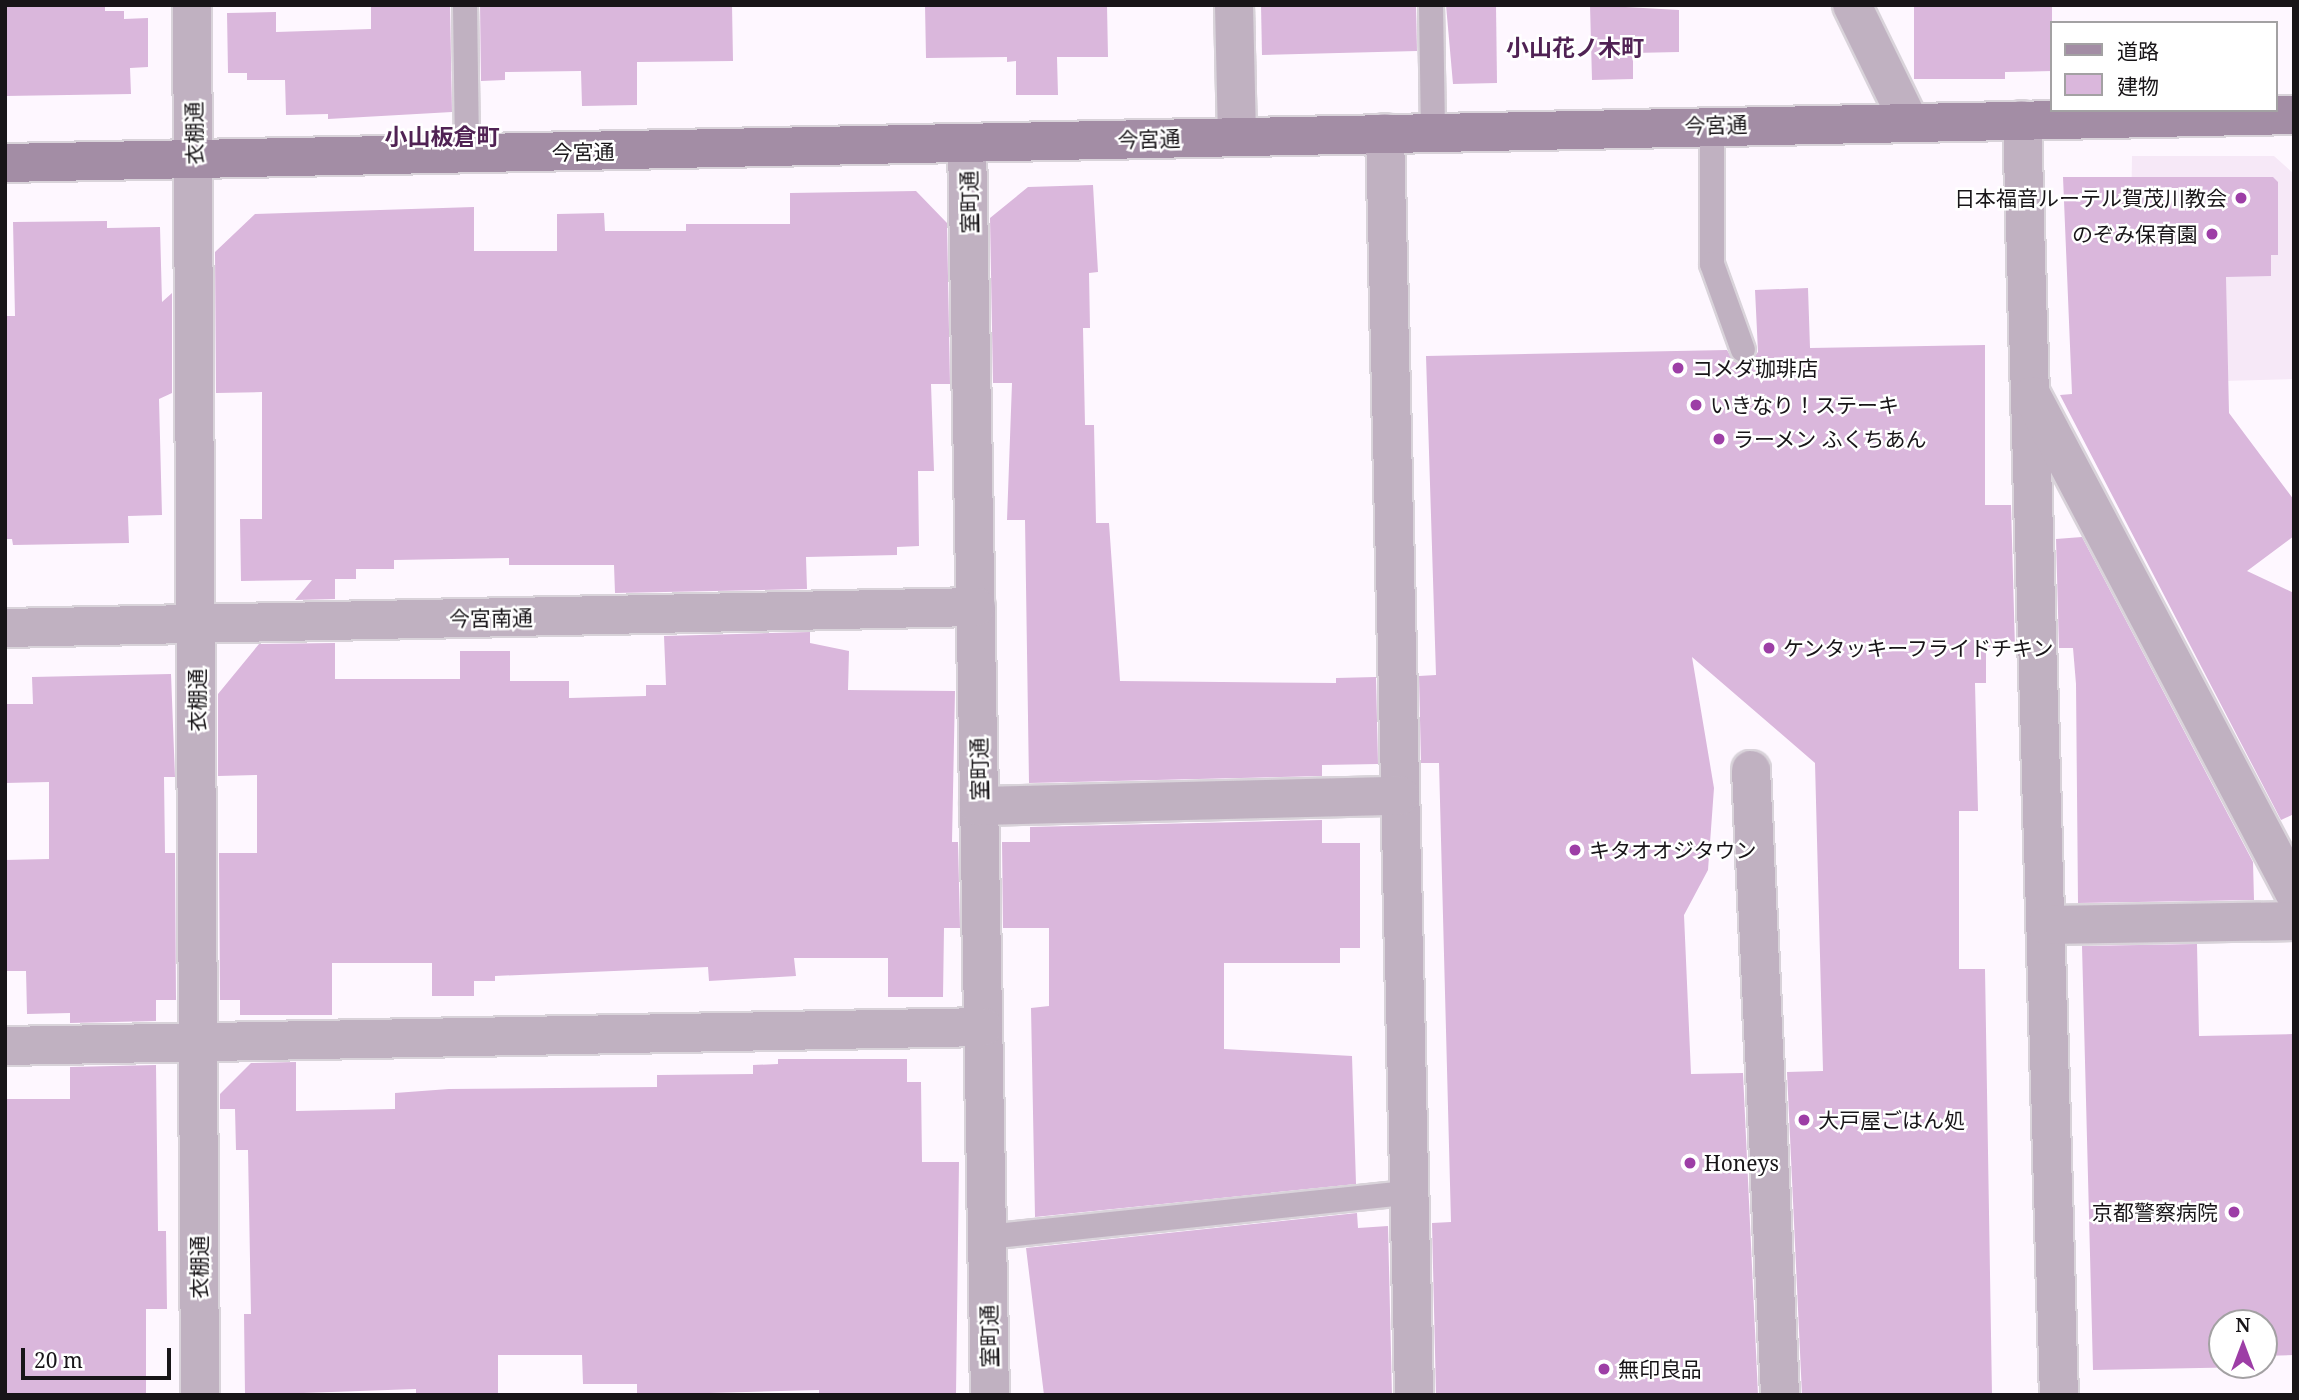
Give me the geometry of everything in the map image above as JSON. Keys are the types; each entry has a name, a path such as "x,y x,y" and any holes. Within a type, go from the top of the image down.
{"street":[{"name":"衣棚通","path":"192,5 200,1395"},
{"path":"1234,5 1237,135"},
{"path":"1852,5 1908,120"},
{"name":"今宮通","path":"5,163 467,155 1908,120 2294,115"},
{"path":"2022,120 2028,388 2048,925 2059,1395"},
{"path":"1385,133 1414,1395"},
{"name":"室町通","path":"968,143 990,1395"},
{"path":"2028,388 2294,892"},
{"name":"今宮南通","path":"5,628 976,607"},
{"path":"1751,770 1780,1395"},
{"path":"979,806 1400,796"},
{"path":"2048,925 2294,921"},
{"path":"5,1046 983,1027"}],"lane":[{"path":"465,5 467,155"},
{"path":"1431,5 1433,132"},
{"path":"1712,125 1712,264 1743,350"},
{"path":"988,1237 1409,1193"}],"shaded area":[{"name":"のぞみ保育園","path":"2132,156 2274,156 2294,174 2294,379 2150,383 2130,295"}],"building":[{"path":"5,5 105,5 105,11 124,11 124,19 148,18 148,67 130,68 131,94 5,96"},
{"path":"371,5 450,5 452,112 328,119 328,114 286,115 285,80 247,80 247,73 228,73 227,13 276,12 276,32 371,29"},
{"path":"480,5 732,5 733,61 637,62 637,105 582,106 581,71 505,72 505,80 481,81"},
{"path":"925,5 1107,5 1108,57 1057,57 1058,95 1016,95 1016,61 1007,62 1007,57 926,58"},
{"path":"1261,5 1416,5 1417,51 1262,55"},
{"path":"1446,5 1496,5 1497,83 1453,84"},
{"path":"1590,5 1679,10 1679,52 1633,53 1633,79 1592,80"},
{"path":"1914,5 2052,5 2050,71 2005,72 2005,79 1914,79"},
{"path":"2063,177 2273,177 2278,182 2278,255 2271,255 2271,276 2226,277 2229,413 2294,500 2294,536 2247,571 2294,593 2294,814 2281,820 2060,395 2072,394"},
{"path":"1093,185 1098,272 1089,273 1090,328 1083,328 1085,425 1094,425 1096,523 1109,523 1120,681 1336,683 1336,678 1376,677 1378,764 1322,765 1322,776 1029,783 1025,520 1007,520 1012,383 993,383 990,218 1028,187"},
{"path":"916,191 947,223 950,384 931,384 934,471 918,471 919,546 897,547 897,555 806,557 807,589 615,593 614,565 509,565 509,558 394,560 394,569 356,569 356,579 335,579 335,599 295,600 312,580 241,581 240,519 262,519 262,392 216,393 215,252 255,214 474,207 474,251 557,251 557,214 604,213 605,231 686,231 686,224 790,224 790,193"},
{"path":"107,221 107,228 160,227 162,302 172,293 172,393 159,399 162,515 128,516 129,543 13,545 12,539 5,539 5,316 15,316 13,222"},
{"name":"キタオオジタウン","path":"1808,288 1810,348 1985,345 1985,505 2011,505 2015,648 1986,648 1986,683 1975,683 1978,811 1959,811 1959,969 1985,969 1992,1395 1802,1395 1787,1072 1823,1071 1815,763 1692,657 1714,788 1708,870 1684,915 1691,1074 1743,1073 1758,1395 1436,1395 1432,1223 1451,1222 1439,763 1421,763 1419,676 1436,675 1426,356 1727,350 1734,362 1747,364 1758,352 1755,290"},
{"path":"2082,537 2253,862 2254,900 2078,903 2076,684 2073,648 2059,648 2056,539"},
{"path":"810,632 810,643 849,651 848,690 955,691 952,842 958,842 960,928 944,928 943,997 888,997 888,958 794,958 796,976 709,981 708,967 495,976 495,981 474,981 474,996 432,996 432,963 332,963 332,1015 240,1015 240,1000 220,1000 219,853 257,853 257,775 218,776 218,694 259,644 335,643 335,679 460,679 460,651 510,651 510,681 569,681 569,698 646,696 646,685 666,685 664,636"},
{"path":"171,674 175,777 164,777 165,853 175,853 176,1000 156,1000 156,1021 70,1023 70,1013 27,1014 26,971 5,971 5,860 49,859 49,782 5,783 5,704 33,704 32,677"},
{"path":"1322,820 1322,843 1360,843 1360,948 1340,948 1340,963 1224,963 1224,1049 1352,1056 1356,1184 1035,1217 1031,1008 1049,1006 1049,928 1003,928 1002,842 1030,842 1030,827"},
{"path":"2197,944 2199,1036 2294,1034 2294,1355 2278,1356 2278,1309 2208,1309 2208,1368 2093,1370 2082,946"},
{"path":"778,1059 907,1059 907,1082 921,1082 922,1162 959,1162 956,1395 819,1395 819,1390 637,1395 637,1384 583,1384 582,1355 498,1355 498,1395 416,1395 416,1389 245,1395 244,1314 251,1314 248,1150 236,1150 235,1109 220,1109 220,1094 251,1063 296,1062 296,1111 395,1109 395,1093 449,1089 657,1087 657,1075 753,1074 753,1065 778,1064"},
{"path":"156,1065 158,1231 166,1231 167,1309 146,1309 146,1395 5,1395 5,1099 70,1099 70,1067"},
{"path":"1357,1213 1358,1228 1388,1226 1392,1395 1044,1395 1026,1248"}],"place":[{"name":"日本福音ルーテル賀茂川教会","path":"2241,198"},
{"name":"のぞみ保育園","path":"2212,234"},
{"name":"コメダ珈琲店","path":"1678,368"},
{"name":"いきなり！ステーキ","path":"1696,405"},
{"name":"ラーメン ふくちあん","path":"1719,439"},
{"name":"ケンタッキーフライドチキン","path":"1769,648"},
{"name":"キタオオジタウン","path":"1575,850"},
{"name":"大戸屋ごはん処","path":"1804,1120"},
{"name":"Honeys","path":"1690,1163"},
{"name":"京都警察病院","path":"2234,1212"},
{"name":"無印良品","path":"1604,1369"}],"district":[{"name":"小山花ノ木町","path":"1575,47"},
{"name":"小山板倉町","path":"442,136"}]}
